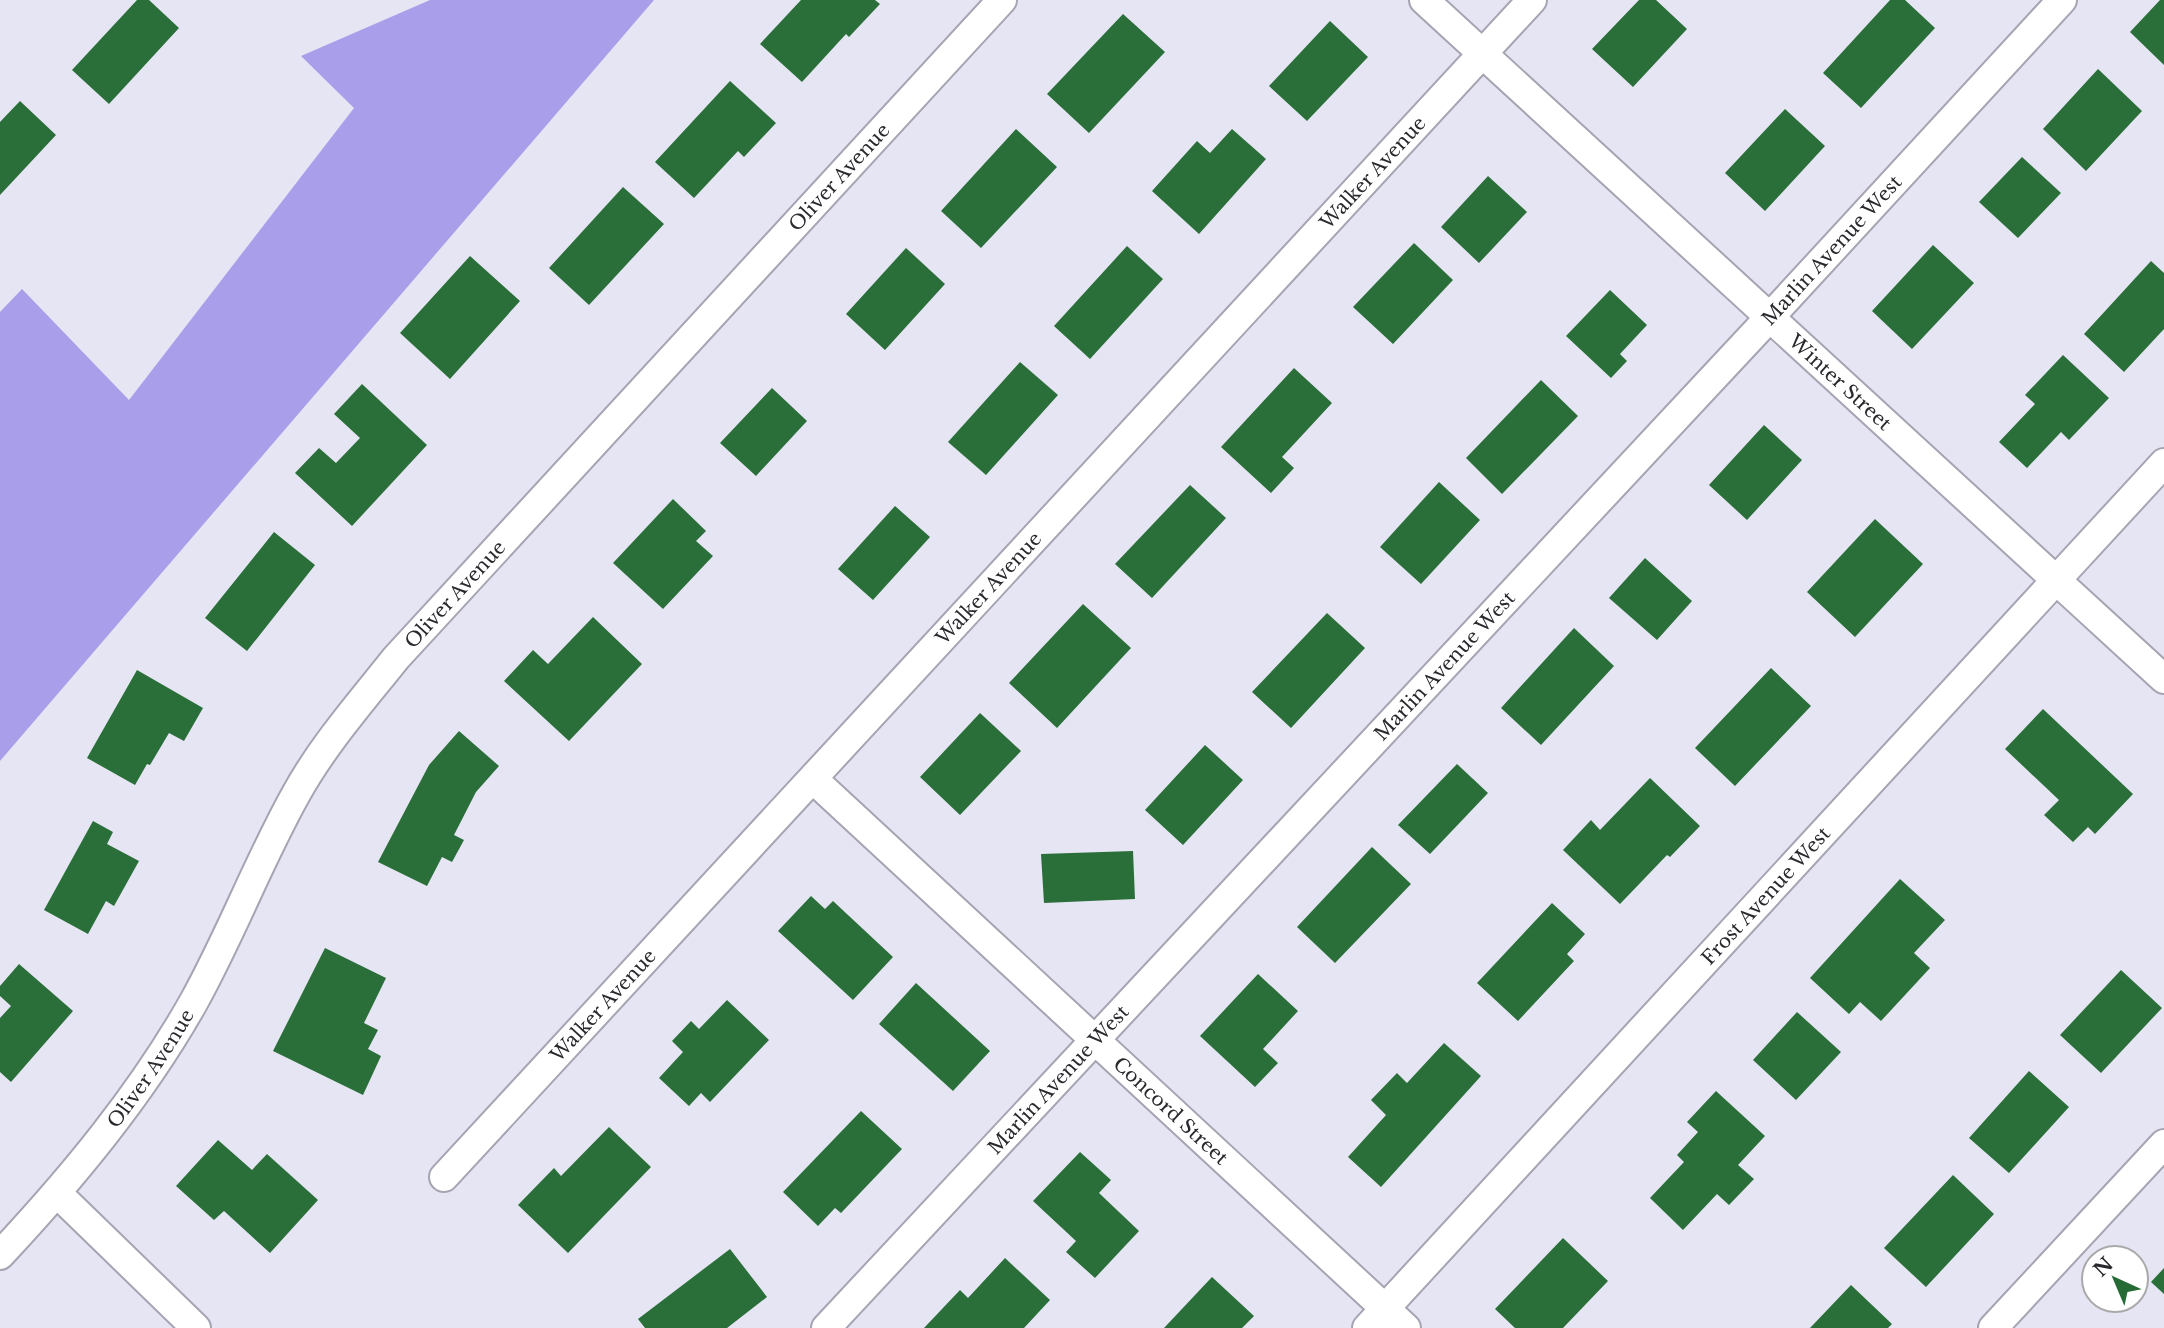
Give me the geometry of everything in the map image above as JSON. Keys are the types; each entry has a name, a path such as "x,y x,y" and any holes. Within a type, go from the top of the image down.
{"street":[{"name":"Oliver Avenue","path":"0,1255 57,1193 157,1062 193,1003 297,792 322,752 358,705 396,658 1002,0"},
{"name":"Winter Street","path":"1424,0 2164,679"},
{"name":"Walker Avenue","path":"444,1177 1532,0"},
{"name":"Marlin Avenue West","path":"826,1328 1769,318 2062,0"},
{"name":"Frost Avenue West","path":"1376,1318 2164,463"},
{"name":"Concord Street","path":"813,779 1095,1042 1376,1318 1406,1328"},
{"path":"1993,1328 2164,1144"},
{"path":"57,1193 196,1328"}],"shaded area":[{"path":"430,0 654,0 0,761 0,312 22,289 129,400 354,108 301,56"}],"building":[{"path":"137,0 149,0 179,28 109,104 72,70"},
{"path":"801,0 875,0 880,4 849,37 846,34 802,82 760,44"},
{"path":"1639,0 1656,0 1687,29 1633,87 1592,49"},
{"path":"1890,0 1905,0 1935,28 1861,108 1823,73"},
{"path":"2160,0 2164,0 2164,65 2130,32"},
{"path":"1123,14 1165,52 1089,133 1047,94"},
{"path":"1330,21 1368,57 1307,121 1269,86"},
{"path":"2098,69 2142,111 2086,171 2043,129"},
{"path":"730,81 776,123 744,157 738,151 694,198 655,162"},
{"path":"20,101 56,135 0,195 0,122"},
{"path":"1785,109 1825,146 1765,211 1725,173"},
{"path":"1016,129 1057,167 981,248 941,211"},
{"path":"1232,129 1266,159 1199,234 1152,191 1197,141 1210,153"},
{"path":"2022,157 2061,193 2018,238 1979,202"},
{"path":"1488,176 1527,212 1479,263 1441,227"},
{"path":"623,187 664,224 589,305 549,268"},
{"path":"1414,243 1453,280 1393,344 1353,307"},
{"path":"1933,245 1974,283 1912,349 1872,311"},
{"path":"1127,246 1163,279 1090,359 1054,326"},
{"path":"906,248 945,284 885,350 846,314"},
{"path":"470,256 520,301 450,379 400,333"},
{"path":"2151,261 2164,273 2164,329 2124,372 2084,334"},
{"path":"1610,290 1647,325 1620,354 1627,361 1611,378 1566,336"},
{"path":"2063,355 2109,398 2069,440 2061,432 2027,468 1999,442 2035,404 2025,395"},
{"path":"1020,362 1058,395 986,475 948,442"},
{"path":"1294,368 1332,403 1282,457 1294,468 1271,493 1221,447"},
{"path":"1541,380 1578,416 1502,494 1466,458"},
{"path":"362,384 427,445 352,526 295,473 319,448 336,463 360,438 334,414"},
{"path":"772,388 807,421 756,476 720,443"},
{"path":"1764,425 1802,460 1747,520 1709,485"},
{"path":"1439,482 1480,520 1421,584 1380,547"},
{"path":"1190,485 1226,518 1152,598 1115,564"},
{"path":"673,499 706,531 696,541 713,556 663,609 613,563"},
{"path":"895,506 930,537 873,600 838,569"},
{"path":"1875,519 1923,564 1855,637 1807,592"},
{"path":"274,532 315,565 247,651 205,618"},
{"path":"1645,558 1692,601 1657,640 1609,598"},
{"path":"1083,604 1131,648 1057,728 1009,683"},
{"path":"1327,613 1365,648 1291,728 1252,692"},
{"path":"593,617 642,664 569,741 504,681 533,650 548,664"},
{"path":"1574,628 1614,666 1541,745 1501,708"},
{"path":"1771,668 1811,706 1735,786 1695,748"},
{"path":"137,670 203,708 184,741 169,733 135,785 87,758"},
{"path":"2043,709 2133,794 2095,834 2088,827 2073,842 2044,815 2059,800 2005,749"},
{"path":"980,713 1021,751 960,815 920,777"},
{"path":"459,731 499,766 476,792 454,835 464,840 452,862 442,857 427,886 378,862 429,765"},
{"path":"1205,745 1243,780 1183,845 1145,810"},
{"path":"1457,764 1488,793 1430,854 1398,825"},
{"path":"1650,778 1700,826 1670,857 1667,855 1620,904 1563,850 1591,820 1600,830"},
{"path":"93,821 113,832 107,844 139,861 114,906 106,901 88,934 44,910"},
{"path":"1372,847 1411,884 1335,963 1297,927"},
{"path":"1133,851 1135,899 1044,903 1041,854"},
{"path":"1900,879 1945,920 1914,953 1930,968 1881,1021 1860,1002 1849,1014 1810,978"},
{"path":"811,896 825,909 833,901 893,957 853,1000 778,931"},
{"path":"1552,903 1585,934 1567,954 1574,961 1518,1021 1477,983"},
{"path":"325,948 386,978 364,1023 378,1030 368,1049 381,1056 363,1095 273,1051"},
{"path":"19,964 73,1011 11,1082 0,1072 0,1018 11,1006 0,996 0,986"},
{"path":"2121,970 2162,1008 2101,1073 2060,1035"},
{"path":"1258,974 1298,1011 1263,1049 1278,1063 1255,1087 1200,1036"},
{"path":"916,983 990,1051 953,1091 879,1024"},
{"path":"727,1000 769,1040 710,1102 701,1093 689,1106 659,1078 683,1052 672,1041 691,1021 699,1029"},
{"path":"1797,1012 1841,1052 1796,1100 1753,1060"},
{"path":"1444,1043 1481,1076 1381,1187 1348,1157 1386,1115 1371,1100 1397,1073 1407,1083"},
{"path":"2029,1071 2069,1107 2009,1173 1969,1138"},
{"path":"1716,1091 1765,1136 1738,1165 1754,1179 1729,1205 1717,1194 1683,1230 1650,1198 1684,1162 1677,1155 1698,1132 1687,1122"},
{"path":"861,1111 902,1149 841,1213 835,1208 818,1226 783,1192"},
{"path":"609,1127 651,1167 568,1253 518,1205 554,1168 561,1176"},
{"path":"218,1140 252,1170 267,1154 318,1200 270,1253 224,1211 214,1220 176,1186"},
{"path":"1080,1152 1111,1180 1099,1193 1139,1231 1095,1278 1066,1252 1076,1241 1033,1201"},
{"path":"1953,1175 1994,1214 1926,1287 1884,1248"},
{"path":"1563,1238 1608,1281 1563,1328 1515,1328 1495,1309"},
{"path":"730,1249 767,1297 727,1328 645,1328 638,1319"},
{"path":"1005,1258 1050,1300 1024,1328 924,1328 960,1290 968,1298"},
{"path":"2164,1268 2164,1294 2151,1282"},
{"path":"1212,1277 1254,1316 1242,1328 1164,1328"},
{"path":"1851,1285 1892,1324 1888,1328 1810,1328"}]}
